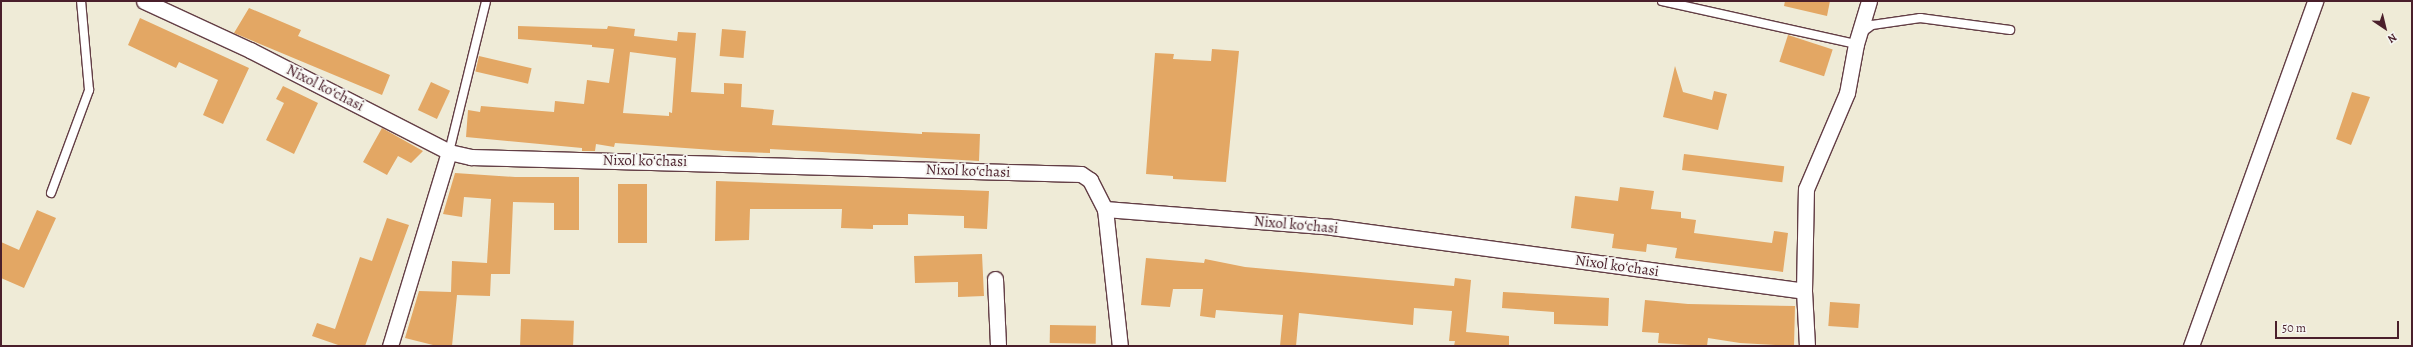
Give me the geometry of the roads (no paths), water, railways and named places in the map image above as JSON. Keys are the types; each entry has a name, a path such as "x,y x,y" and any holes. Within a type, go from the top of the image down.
{"street":[{"name":"Nixol koʻchasi","path":"144,1 250,50 449,152 471,157 1081,174 1090,180 1105,209 1332,227 1804,291"},
{"path":"1807,346 1804,291 1806,189 1847,93 1858,40 1870,1"},
{"path":"2191,346 2315,1"},
{"path":"390,346 449,152"},
{"path":"1105,209 1120,346"},
{"path":"995,278 998,346"}],"lane":[{"path":"51,193 89,90 81,1"},
{"path":"449,152 486,1"},
{"path":"1662,1 1858,40 1872,25 1920,18 2010,30"}]}
